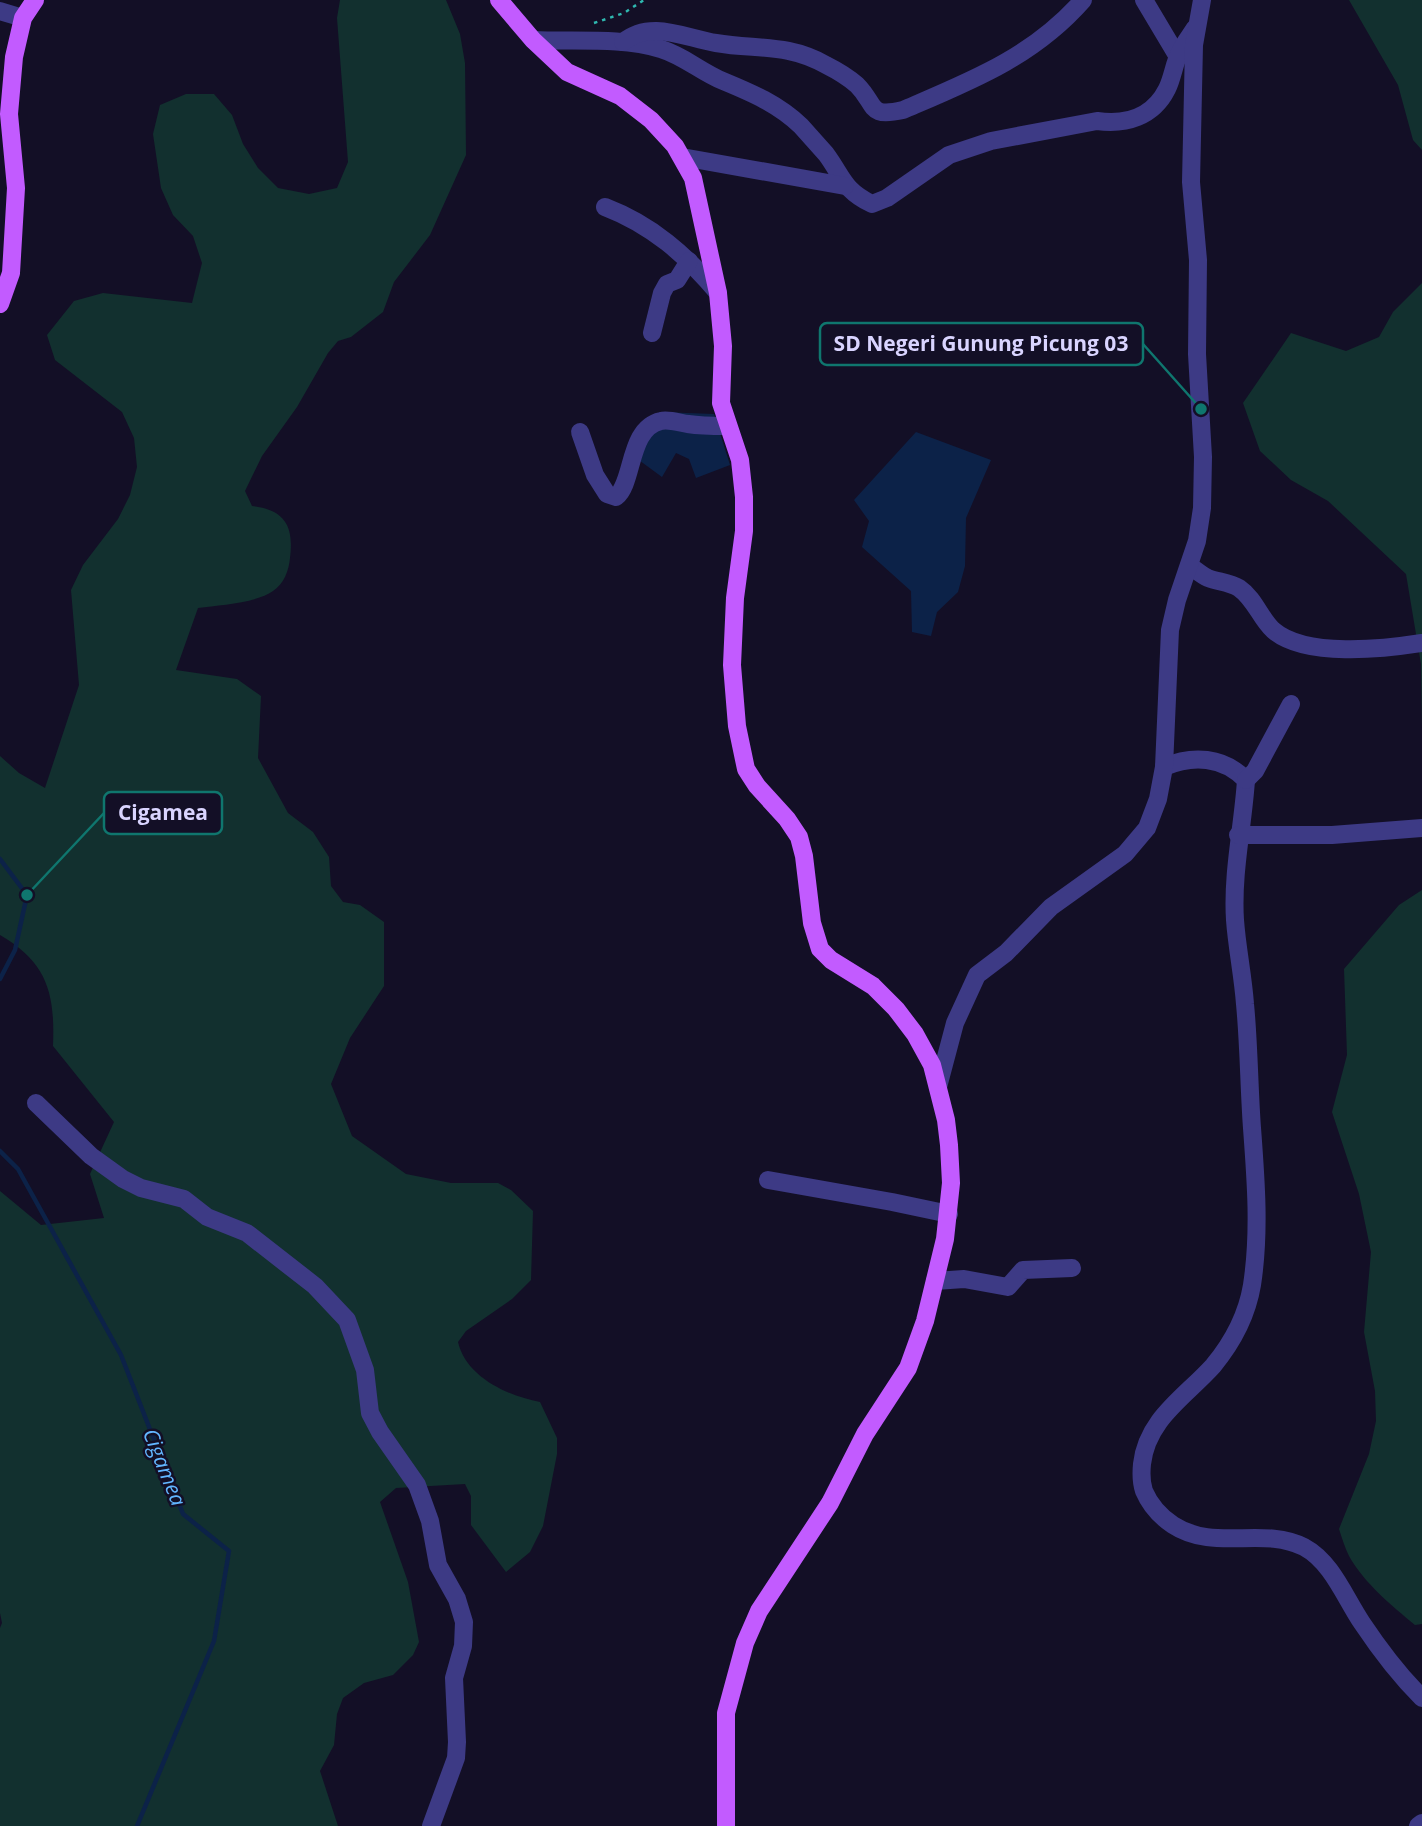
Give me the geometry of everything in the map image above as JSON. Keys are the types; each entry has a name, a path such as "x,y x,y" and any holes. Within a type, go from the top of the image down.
{"main road":[{"path":"0,303 10,273 16,188 10,144 10,102 17,37 23,18 35,0"},
{"path":"499,0 533,40 567,72 607,89 643,113 665,133 693,178 718,293 723,346 720,393 726,426 740,460 744,497 744,531 735,598 732,665 737,726 746,769 799,837 804,856 811,923 820,949 831,960 873,985 897,1009 932,1065 949,1145 949,1214 925,1321 908,1368 864,1434 830,1503 752,1625 738,1663 726,1713 726,1826"}],"street":[{"path":"623,42 636,34 663,31 718,44 783,49 825,64 857,85 873,108 891,113 1007,64 1052,31 1083,0"},
{"path":"1144,0 1178,57"},
{"path":"938,1087 950,1036 972,981 1006,953 1051,907 1125,854 1147,828 1158,800 1164,767 1170,631 1201,525 1203,489 1197,354 1198,260 1191,182 1195,28 1202,0"},
{"path":"0,11 23,18"},
{"path":"533,40 623,42 661,49 685,59 723,81 764,98 800,126 826,155 845,186 860,199 872,204 887,198 948,155 991,141 1097,121 1115,124 1142,115 1158,103 1168,88 1178,57 1195,28"},
{"path":"682,157 845,186"},
{"path":"605,207 644,225 689,261 718,293"},
{"path":"652,333 662,293 667,284 677,280 689,261"},
{"path":"580,432 595,475 607,494 616,497 622,492 632,456 650,426 662,420 699,426 726,426"},
{"path":"1190,565 1209,578 1237,587 1255,604 1272,629 1299,642 1332,648 1369,650 1422,643"},
{"path":"1291,704 1261,762 1246,780 1245,803 1238,835 1235,918 1247,1029 1256,1177 1255,1266 1249,1301 1228,1346 1161,1418 1149,1436 1143,1457 1141,1483 1146,1495 1165,1520 1188,1534 1215,1540 1282,1541 1294,1543 1314,1554 1331,1573 1378,1647 1422,1698"},
{"path":"1164,767 1177,761 1200,758 1228,766 1246,780"},
{"path":"1238,835 1332,835 1422,828"},
{"path":"36,1103 90,1156 123,1179 141,1188 184,1199 207,1217 247,1233 315,1286 347,1320 365,1370 370,1413 417,1486 430,1521 438,1565 457,1599 464,1622 463,1646 454,1678 456,1758 431,1826"},
{"path":"768,1180 949,1214"},
{"path":"935,1281 964,1279 1008,1287 1023,1270 1072,1268"}],"path":[{"path":"588,25 624,13 644,0"}],"green space":[{"path":"340,0 446,0 460,34 465,63 466,155 430,235 394,282 383,312 351,337 338,341 328,353 297,407 262,456 245,491 252,506 280,516 288,529 290,558 283,581 273,591 257,598 198,608 176,670 237,679 261,696 258,758 288,813 313,832 329,857 331,886 343,902 360,905 384,922 384,986 350,1038 331,1084 352,1136 406,1174 451,1183 498,1183 511,1190 533,1211 531,1280 512,1299 466,1331 458,1342 470,1365 479,1375 502,1390 540,1402 557,1438 557,1454 543,1526 530,1552 506,1572 471,1525 471,1496 465,1484 396,1488 380,1502 408,1582 419,1642 413,1655 393,1675 364,1683 343,1698 337,1714 334,1745 320,1771 338,1826 0,1826 0,1191 41,1225 104,1218 90,1174 114,1122 53,1046 50,995 38,969 29,957 0,935 0,756 19,773 45,788 79,685 71,590 83,565 118,519 130,495 137,467 134,438 122,412 55,360 47,335 74,301 103,293 192,303 202,263 193,236 173,215 161,188 153,134 160,105 186,94 214,94 232,115 243,144 258,168 278,188 309,194 337,188 348,162 337,18"},
{"path":"1349,0 1422,0 1422,150 1413,140 1398,85"},
{"path":"1422,283 1422,728 1421,664 1406,574 1328,501 1291,480 1260,451 1243,403 1291,333 1346,351 1379,337 1393,312"},
{"path":"1422,890 1422,1624 1415,1625 1379,1594 1363,1576 1349,1556 1339,1529 1369,1454 1376,1421 1375,1391 1364,1332 1371,1252 1359,1194 1332,1112 1347,1055 1344,969 1399,905"}],"water":[{"path":"660,412 714,414 730,465 696,478 689,459 676,453 662,477 632,455"},
{"path":"916,432 991,460 966,518 965,566 958,592 937,612 931,636 912,632 911,591 862,547 869,521 854,500"}],"waterway":[{"name":"Cigamea","path":"0,859 27,895 15,950 0,979"},
{"name":"Cigamea","path":"0,1151 18,1169 121,1355 183,1514 229,1551 214,1641 137,1826"}],"place":[{"name":"SD Negeri Gunung Picung 03","path":"1201,409"},
{"name":"Cigamea","path":"27,895"}]}
